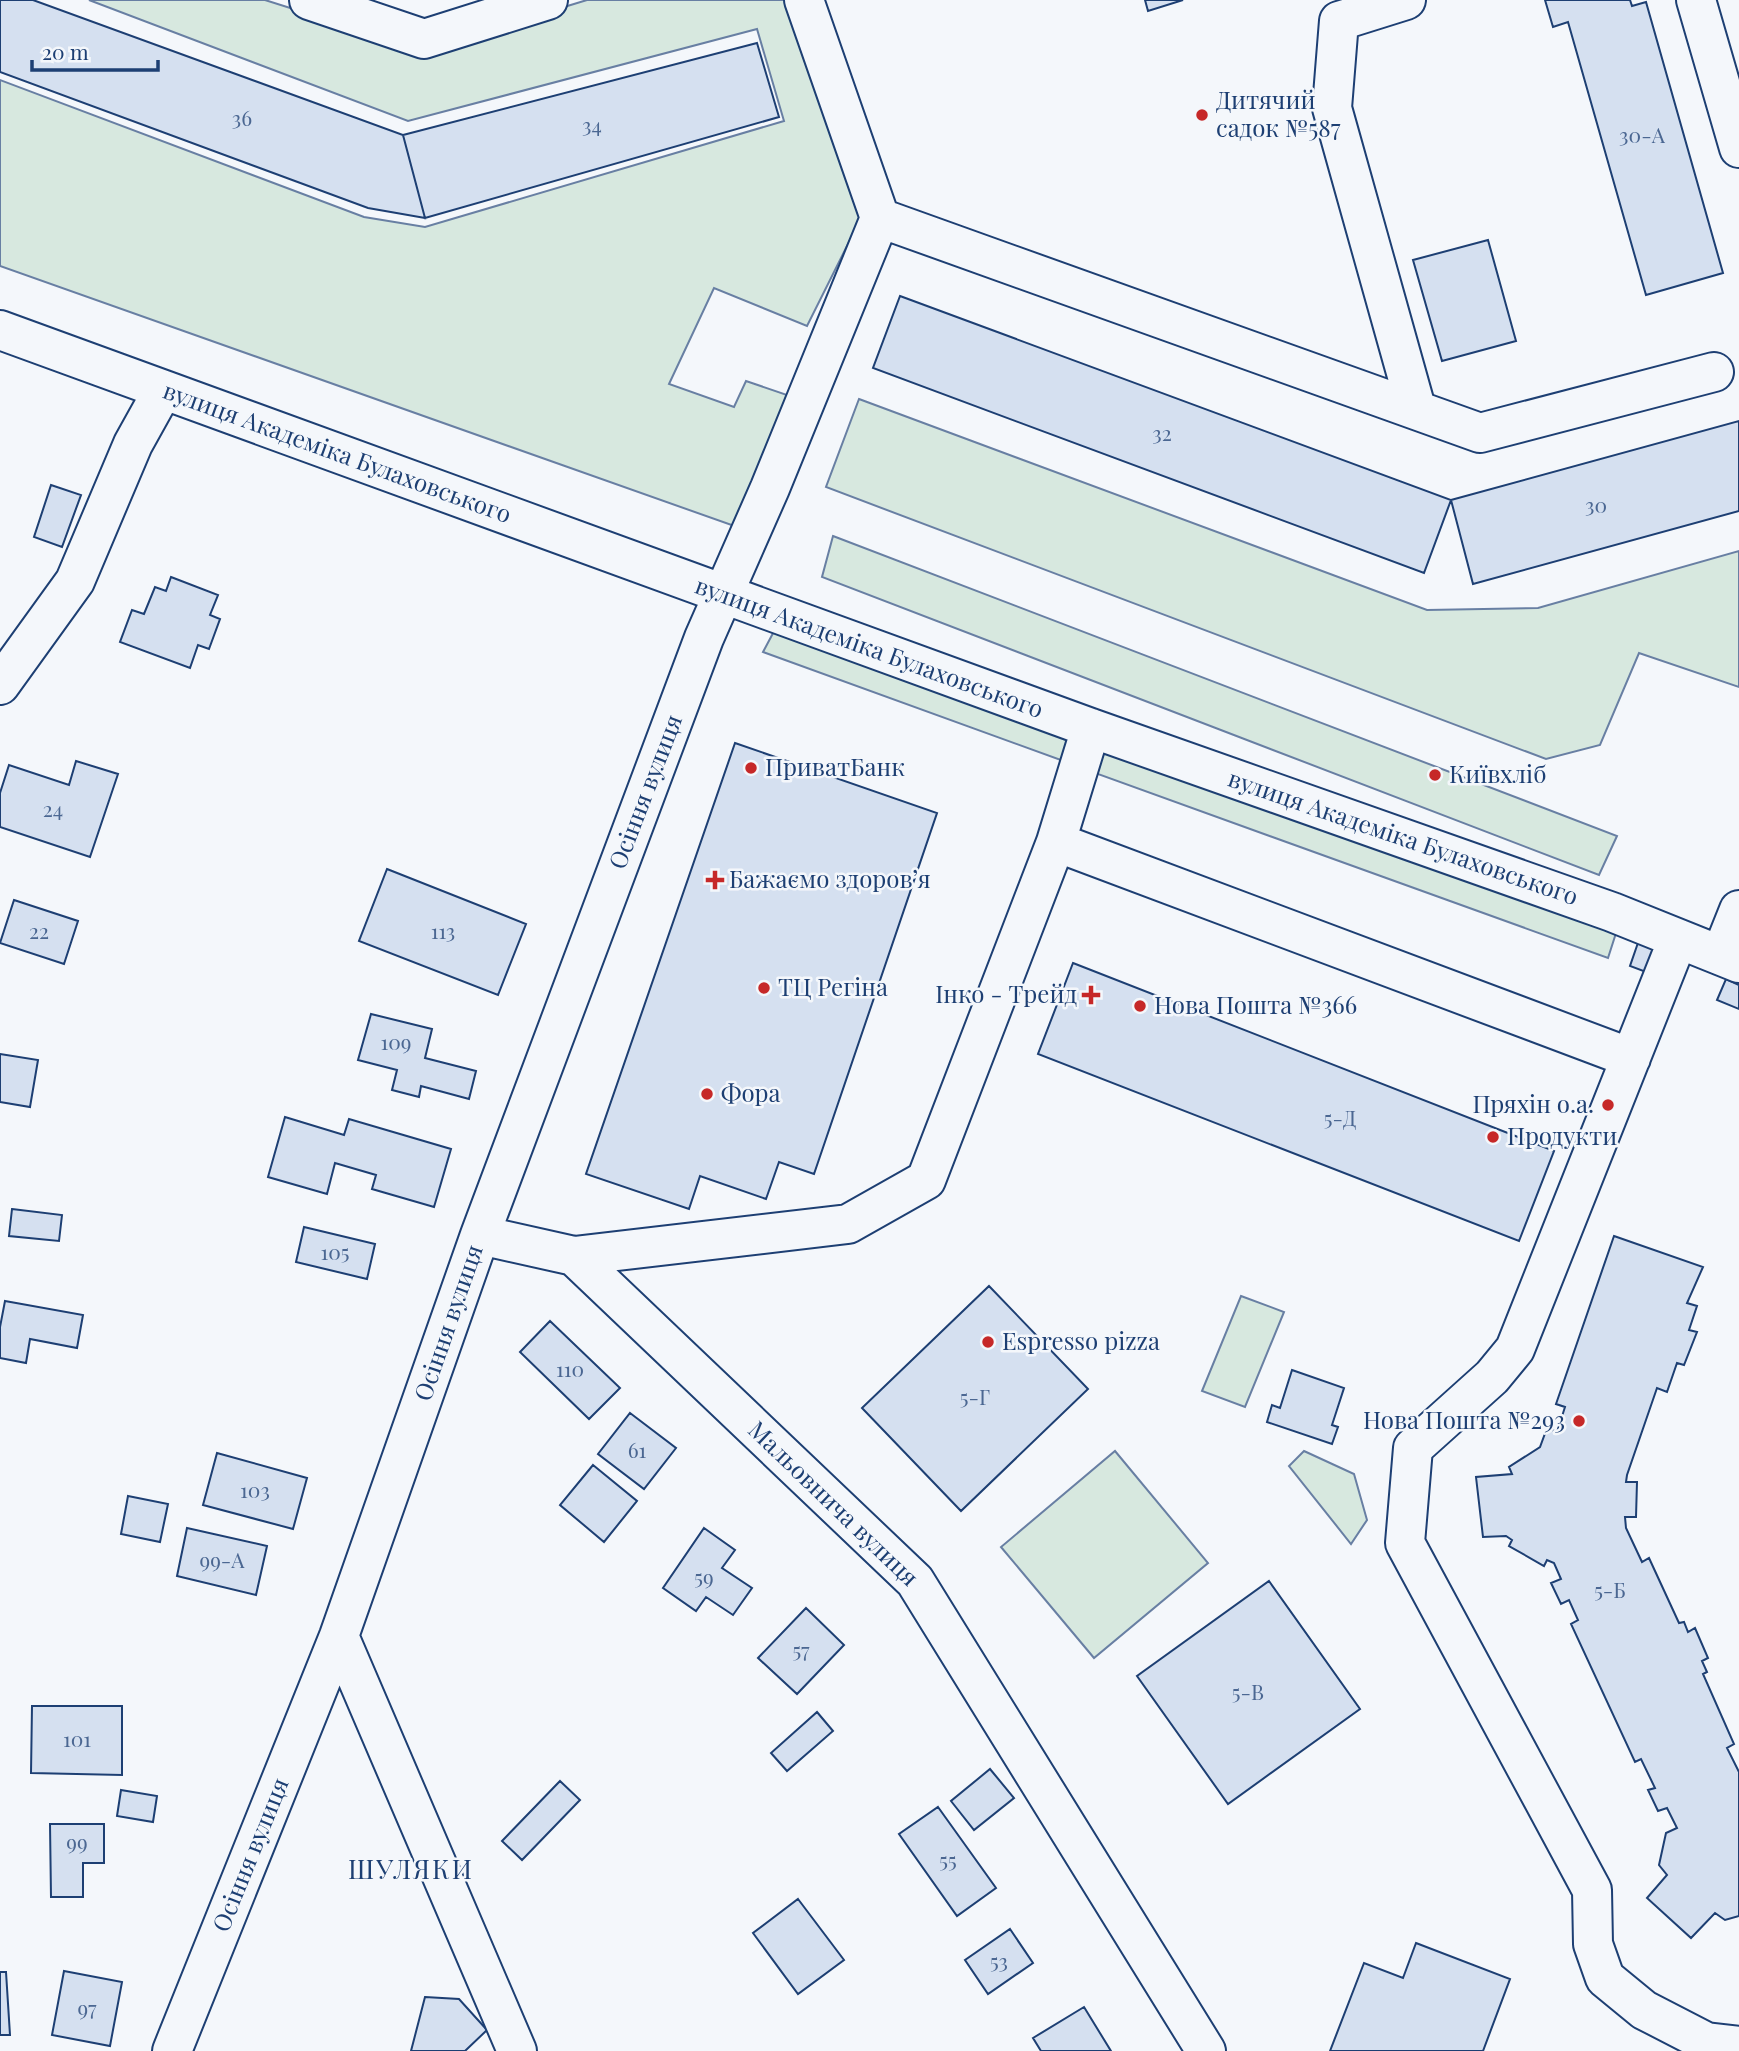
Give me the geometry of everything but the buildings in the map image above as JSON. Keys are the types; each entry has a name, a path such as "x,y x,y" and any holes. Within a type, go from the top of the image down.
{"street":[{"path":"309,0 424,39 548,0"},
{"path":"804,0 880,218 1480,433 1714,372"},
{"path":"1406,0 1339,21 1332,108 1416,408"},
{"path":"1696,0 1739,148"},
{"name":"Осіння вулиця","path":"172,2051 339,1636 480,1235 722,594 770,488 880,218"},
{"name":"вулиця Академіка Булаховського","path":"0,330 1091,728 1600,907 1730,959"},
{"path":"0,685 75,581 134,444 163,390"},
{"path":"480,1235 574,1256 848,1224 926,1180 1056,842 1091,728"},
{"path":"1056,842 1631,1058"},
{"path":"1730,959 1739,910"},
{"path":"1678,939 1515,1349 1492,1377 1413,1448 1405,1543 1592,1890 1593,1944 1605,1978 1644,2010 1706,2042 1739,2046"},
{"name":"Мальовнича вулиця","path":"574,1256 915,1581 1206,2051"},
{"path":"339,1636 517,2051"}],"shaded area":[{"path":"89,0 265,0 423,50 587,0 786,0 863,214 807,326 714,288 669,384 734,407 746,381 793,397 740,528 0,266 0,80 364,217 425,227 784,121 757,29 408,121"},
{"path":"859,399 1427,610 1538,608 1739,551 1739,687 1639,653 1600,745 1546,759 826,487"},
{"path":"833,536 1617,836 1599,875 822,577"},
{"path":"780,620 1079,728 1069,763 763,652"},
{"path":"1105,738 1616,933 1608,958 1095,773"},
{"path":"1241,1296 1284,1312 1245,1407 1202,1391"},
{"path":"1115,1451 1208,1563 1094,1658 1001,1547"},
{"path":"1304,1451 1354,1474 1367,1520 1351,1544 1289,1466"}],"place":[{"name":"Дитячий садок №587","path":"1202,115"},
{"name":"ПриватБанк","path":"751,768"},
{"name":"Київхліб","path":"1435,775"},
{"name":"Бажаємо здоровʼя","path":"715,880"},
{"name":"ТЦ Регіна","path":"764,988"},
{"name":"Інко - Трейд","path":"1091,995"},
{"name":"Нова Пошта №366","path":"1140,1006"},
{"name":"Фора","path":"707,1094"},
{"name":"Пряхін о.а.","path":"1608,1105"},
{"name":"Продукти","path":"1493,1137"},
{"name":"Espresso pizza","path":"988,1342"},
{"name":"Нова Пошта №293","path":"1579,1421"}],"district":[{"name":"ШУЛЯКИ","path":"411,1870"}]}
